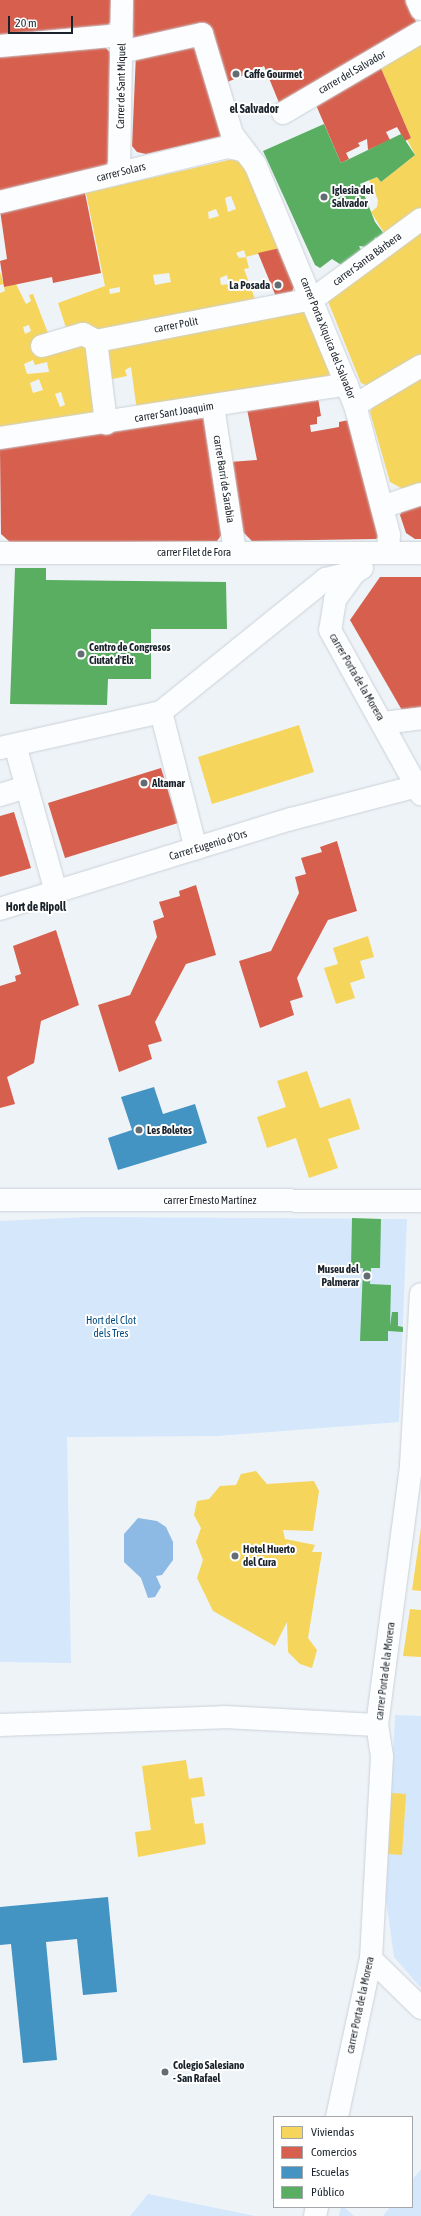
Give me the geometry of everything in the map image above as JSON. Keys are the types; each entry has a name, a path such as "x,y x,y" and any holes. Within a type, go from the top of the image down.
{"street":[{"name":"Carrer de Sant Miquel","path":"119,173 122,0"},
{"path":"417,0 421,9"},
{"name":"carrer del Salvador","path":"283,112 421,32"},
{"path":"0,46 122,44 202,34 237,142"},
{"name":"carrer Solars","path":"0,202 227,147 237,142"},
{"name":"carrer Porta Xiquica del Salvador","path":"237,142 255,164 313,299 347,384 382,507 389,536 388,553"},
{"name":"carrer Santa Bárbera","path":"313,299 421,219"},
{"name":"carrer Polit","path":"42,346 83,334 96,341 313,299"},
{"path":"96,341 106,423"},
{"path":"354,405 421,366"},
{"name":"carrer Sant Joaquim","path":"0,438 106,423 347,384"},
{"name":"carrer Barri de Sarabia","path":"213,406 236,552"},
{"path":"382,507 421,494"},
{"name":"carrer Filet de Fora","path":"0,553 421,553"},
{"name":"carrer Porta de la Morera","path":"388,553 355,572 335,600 330,630 419,790"},
{"path":"56,892 26,787 7,747 161,712 326,579 355,572"},
{"path":"161,712 196,849"},
{"path":"383,723 421,718"},
{"path":"0,795 26,787"},
{"name":"Carrer Eugenio d'Ors","path":"0,909 393,790 419,790"},
{"name":"carrer Ernesto Martínez","path":"0,1200 421,1201"},
{"name":"carrer Porta de la Morera","path":"337,2116 371,1959 382,1756 378,1725 416,1466 421,1294"},
{"path":"0,1725 224,1718 378,1725"},
{"path":"371,1959 421,2008"}],"green space":[{"name":"Hort del Clot dels Tres","path":"88,1217 407,1219 399,1422 217,1436 67,1437 71,1663 0,1662 0,1221"},
{"path":"395,1715 421,1716 421,1988 394,1957 386,1900"},
{"path":"421,2169 421,2216 383,2216 389,2208 413,2208 413,2179"},
{"path":"148,2194 255,2216 130,2216"},
{"path":"341,2208 345,2208 354,2216 339,2216"}],"water":[{"path":"138,1518 157,1521 166,1527 173,1542 173,1560 162,1575 156,1576 161,1587 155,1597 148,1598 141,1578 124,1562 124,1534"}],"building: Viviendas":[{"path":"421,41 421,212 388,239 371,212 377,207 378,200 369,180 377,177 381,182 415,155 407,139 411,138 380,66"},
{"path":"233,159 245,165 280,248 246,257 249,268 244,269 256,302 69,337 58,303 105,286 86,193","holes":["231,196 236,209 228,212 225,198","216,209 219,216 209,219 208,212","244,250 246,257 239,258 236,253","169,273 171,282 155,285 153,275","227,275 229,284 221,285 220,278","120,287 120,292 110,294 109,289"]},
{"path":"421,229 421,359 373,388 361,383 327,299"},
{"path":"0,272 4,284 0,285"},
{"path":"16,284 26,304 31,301 29,295 33,294 51,341 88,337 98,415 0,432 0,293 5,291 4,287","holes":["29,325 31,331 25,334 23,327","33,360 35,365 47,362 49,372 27,374 24,364","39,379 43,390 33,393 30,383","61,392 65,405 60,407 55,394"]},
{"path":"308,308 331,371 326,380 137,411 131,367 125,370 127,376 108,380 103,349"},
{"path":"421,374 421,484 403,489 390,482 370,412 374,403"},
{"path":"299,725 314,772 212,804 198,757"},
{"path":"368,936 374,957 360,961 365,978 350,983 355,998 336,1004 324,968 338,964 333,948"},
{"path":"307,1071 320,1108 350,1098 360,1129 328,1139 338,1168 309,1178 296,1138 267,1148 257,1117 286,1107 277,1081"},
{"path":"256,1471 267,1484 314,1481 319,1491 313,1531 283,1530 285,1539 315,1545 312,1552 322,1552 308,1638 317,1650 312,1668 300,1664 288,1652 287,1622 275,1646 213,1611 197,1578 203,1560 196,1542 201,1528 194,1515 197,1501 209,1499 220,1486 236,1485 241,1474"},
{"path":"421,1528 421,1591 412,1590"},
{"path":"410,1609 421,1610 421,1657 403,1656"},
{"path":"186,1760 189,1779 202,1777 205,1796 191,1798 195,1824 203,1823 206,1844 138,1857 135,1832 151,1830 142,1766"},
{"path":"391,1793 406,1794 402,1855 388,1854"}],"building: Comercios":[{"path":"0,0 114,0 116,16 105,28 0,39"},
{"path":"131,0 406,0 419,28 282,110 264,66 223,84 209,31 131,46"},
{"path":"197,39 231,134 146,154 137,152 132,146 136,54"},
{"path":"105,47 114,57 110,156 106,166 0,193 0,55"},
{"path":"380,66 411,138 405,141 397,127 386,132 390,140 368,150 367,139 358,143 360,146 346,153 349,159 341,163 316,105"},
{"path":"84,188 101,273 53,283 52,277 4,287 0,261 7,259 0,210"},
{"path":"280,248 295,285 290,296 277,299 258,253"},
{"path":"318,398 321,416 317,417 317,424 310,425 311,432 339,427 339,422 349,420 382,534 376,539 252,541 240,529 230,462 257,460 247,409"},
{"path":"206,416 225,530 217,541 11,543 1,534 0,448"},
{"path":"421,500 421,539 415,539 406,533 400,515 405,505"},
{"path":"380,577 421,577 421,710 403,712 350,620"},
{"path":"161,768 178,823 65,858 48,803"},
{"path":"14,812 31,868 0,877 0,816"},
{"path":"337,841 357,911 328,920 297,978 303,997 290,1001 294,1015 260,1028 239,961 271,951 299,893 295,877 306,874 301,858 322,852 320,847"},
{"path":"196,885 216,955 186,964 155,1022 162,1041 148,1045 152,1059 119,1072 98,1005 130,995 157,937 153,921 164,917 159,902 180,896 179,891"},
{"path":"56,930 79,1005 41,1021 34,1063 7,1077 15,1104 0,1108 0,986 16,981 15,976 21,974 13,946"}],"building: Escuelas":[{"path":"154,1087 163,1114 195,1104 207,1143 118,1170 108,1138 132,1130 121,1097"},
{"path":"108,1897 117,1992 83,1995 77,1939 46,1942 57,2060 23,2063 11,1944 0,1945 0,1907"}],"building: Público":[{"name":"Iglesia del Salvador","path":"324,124 341,163 401,134 415,155 381,182 377,177 360,184 375,222 388,239 378,243 376,237 368,247 359,246 361,250 346,268 332,259 320,268 315,265 263,151"},
{"name":"Centro de Congresos Ciutat d'Elx","path":"15,568 46,568 46,580 226,582 227,629 151,629 151,679 108,679 107,705 10,704"},
{"name":"Museu del Palmerar","path":"352,1218 381,1219 380,1268 371,1268 370,1284 391,1285 390,1326 392,1312 398,1312 398,1326 403,1327 403,1332 388,1331 388,1341 360,1341 363,1268 351,1268"}],"place":[{"name":"Caffe Gourmet","path":"236,74"},
{"name":"Iglesia del Salvador","path":"324,197"},
{"name":"La Posada","path":"278,285"},
{"name":"Centro de Congresos Ciutat d'Elx","path":"81,654"},
{"name":"Altamar","path":"144,783"},
{"name":"Les Boletes","path":"139,1130"},
{"name":"Museu del Palmerar","path":"367,1276"},
{"name":"Hotel Huerto del Cura","path":"235,1556"},
{"name":"Colegio Salesiano - San Rafael","path":"165,2072"}],"district":[{"name":"el Salvador","path":"254,110"},
{"name":"Hort de Ripoll","path":"36,908"}]}
